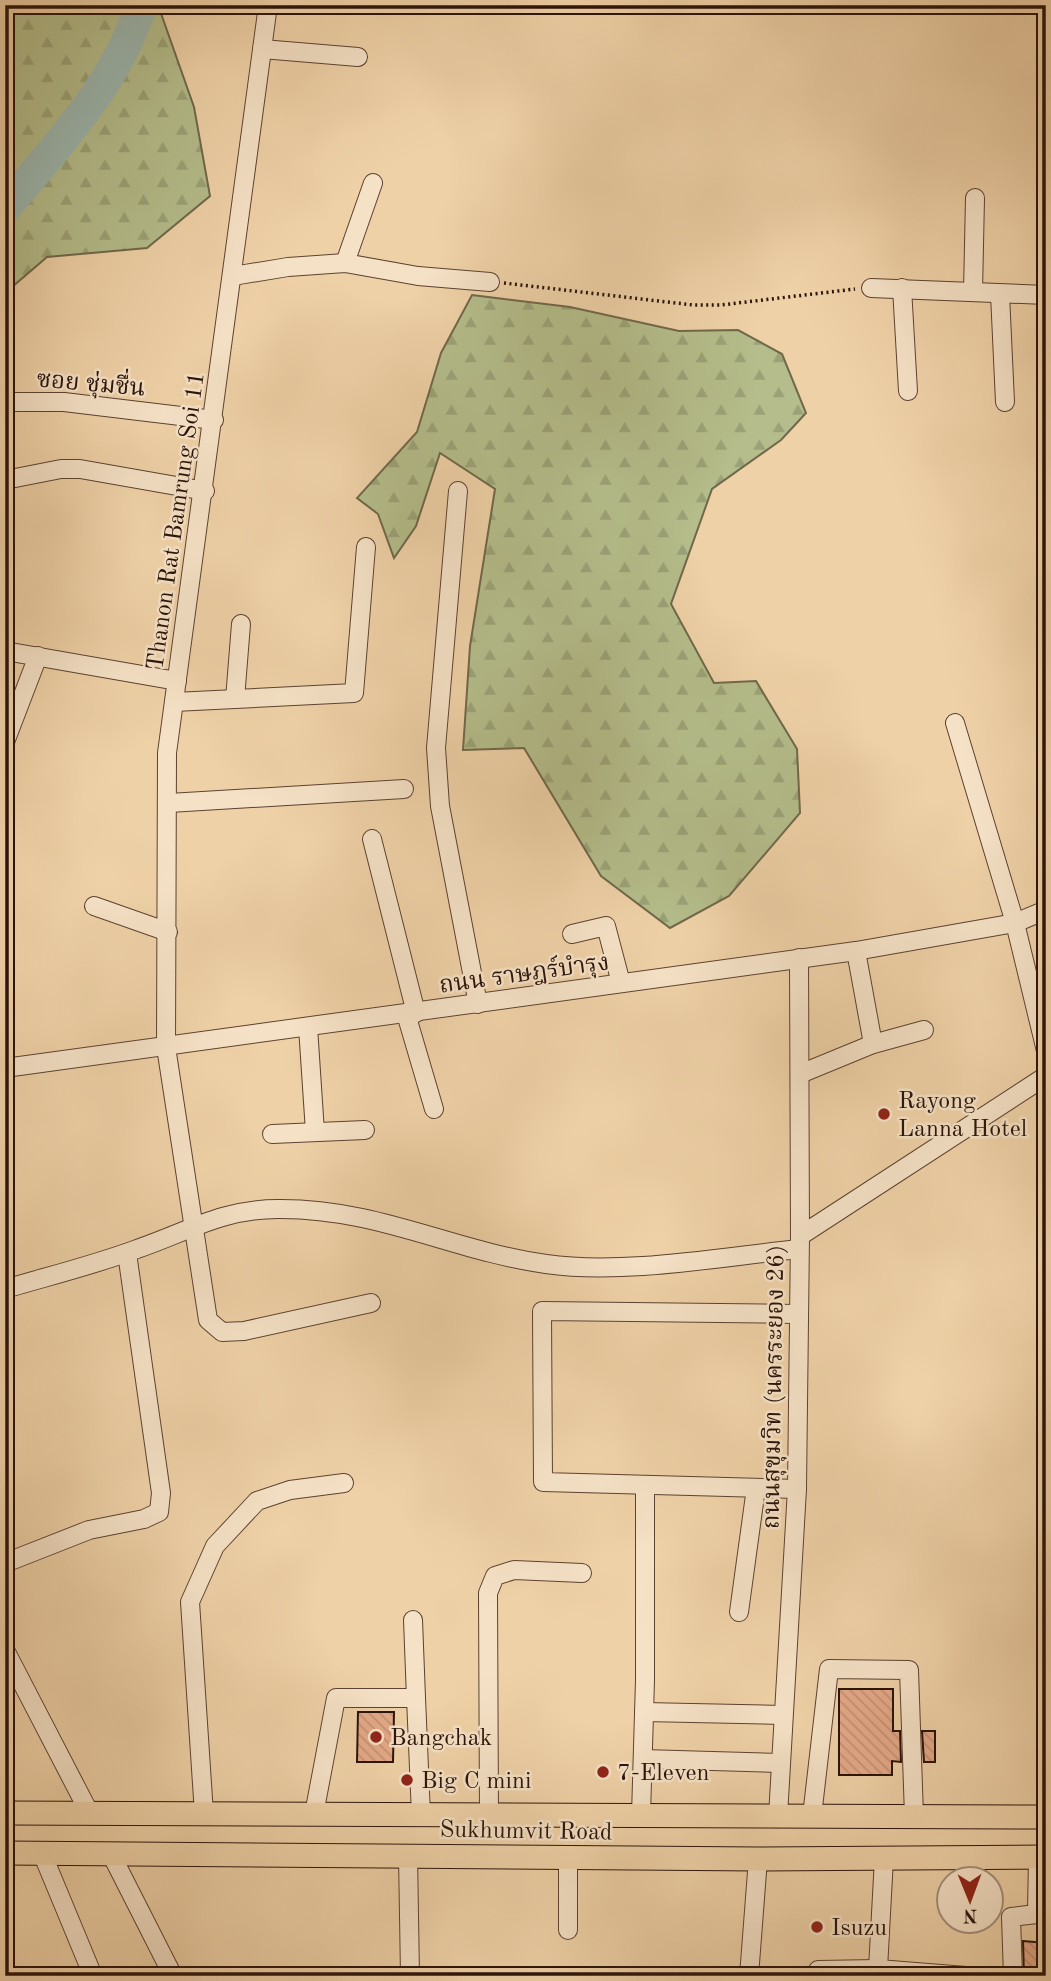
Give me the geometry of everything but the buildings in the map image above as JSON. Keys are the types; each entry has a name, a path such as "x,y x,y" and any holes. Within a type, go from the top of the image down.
{"main road":[{"name":"Sukhumvit Road","path":"5,1813 1046,1817"},
{"name":"Sukhumvit Road","path":"5,1853 758,1859 1042,1857"}],"street":[{"name":"Thanon Rat Bamrung Soi 11","path":"268,5 205,491 167,753 169,803 166,1046 208,1320 222,1332 244,1332 371,1303"},
{"path":"262,49 358,57"},
{"path":"345,263 373,183"},
{"path":"973,292 975,198"},
{"path":"233,276 288,267 345,263 418,276 490,282"},
{"path":"871,288 1046,295"},
{"path":"902,288 908,391"},
{"path":"1000,294 1005,402"},
{"name":"ซอย ชุ่มชื่น","path":"5,402 64,402 214,420"},
{"path":"5,480 61,468 80,468 205,491"},
{"path":"458,491 436,748 440,806 478,1004"},
{"path":"174,702 354,693 366,547"},
{"path":"235,699 240,624"},
{"path":"5,651 177,681"},
{"path":"5,742 38,656"},
{"path":"955,723 1014,923 1046,1051"},
{"path":"169,803 404,789"},
{"path":"372,839 434,1109"},
{"path":"94,906 168,932"},
{"name":"ถนน ราษฎร์บำรุง","path":"5,1068 856,951 1014,923 1046,910"},
{"path":"572,934 606,926 621,984"},
{"path":"856,951 873,1044"},
{"name":"ถนนสุขุมวิท (นครระยอง 26)","path":"778,1816 797,1489 799,958"},
{"path":"308,1027 315,1132"},
{"path":"800,1074 873,1044 923,1030"},
{"path":"5,1289 127,1253 214,1217 276,1209 369,1217 522,1259 569,1267 628,1265 800,1243 1046,1076"},
{"path":"272,1134 365,1130"},
{"path":"5,1563 89,1530 144,1519 159,1512 161,1493 127,1253"},
{"path":"797,1489 543,1482 542,1311 799,1314"},
{"path":"204,1814 190,1602 215,1546 257,1501 290,1490 344,1483"},
{"path":"641,1815 645,1485"},
{"path":"739,1612 757,1488"},
{"path":"489,1815 488,1593 495,1576 514,1570 582,1573"},
{"path":"413,1619 421,1815"},
{"path":"5,1650 90,1814"},
{"path":"812,1816 829,1669 909,1670 914,1816"},
{"path":"314,1814 336,1699 416,1698"},
{"path":"644,1712 782,1716"},
{"path":"643,1759 780,1763"},
{"path":"110,1852 173,1976"},
{"path":"42,1853 93,1976"},
{"path":"408,1855 410,1976"},
{"path":"568,1856 568,1930"},
{"path":"1013,1976 1011,1917 1042,1913 1042,1857"},
{"path":"878,1969 884,1858"},
{"path":"749,1976 758,1859"},
{"path":"818,1976 818,1970 878,1969 966,1976"}],"path":[{"path":"490,282 693,305 721,305 871,288"}],"green space":[{"path":"5,5 158,5 194,107 210,196 147,248 47,257 5,293"},
{"path":"472,295 570,307 679,331 738,330 782,354 806,413 781,440 712,489 671,604 714,683 756,681 797,749 800,813 729,896 670,928 601,876 524,748 463,750 470,646 495,489 440,453 416,526 394,558 378,514 357,498 417,432 441,353"}],"waterway":[{"path":"5,208 101,87 131,33 141,5"}],"place":[{"name":"Rayong Lanna Hotel","path":"884,1114"},
{"name":"Bangchak","path":"376,1737"},
{"name":"7-Eleven","path":"603,1772"},
{"name":"Big C mini","path":"407,1780"},
{"name":"Isuzu","path":"817,1927"}]}
